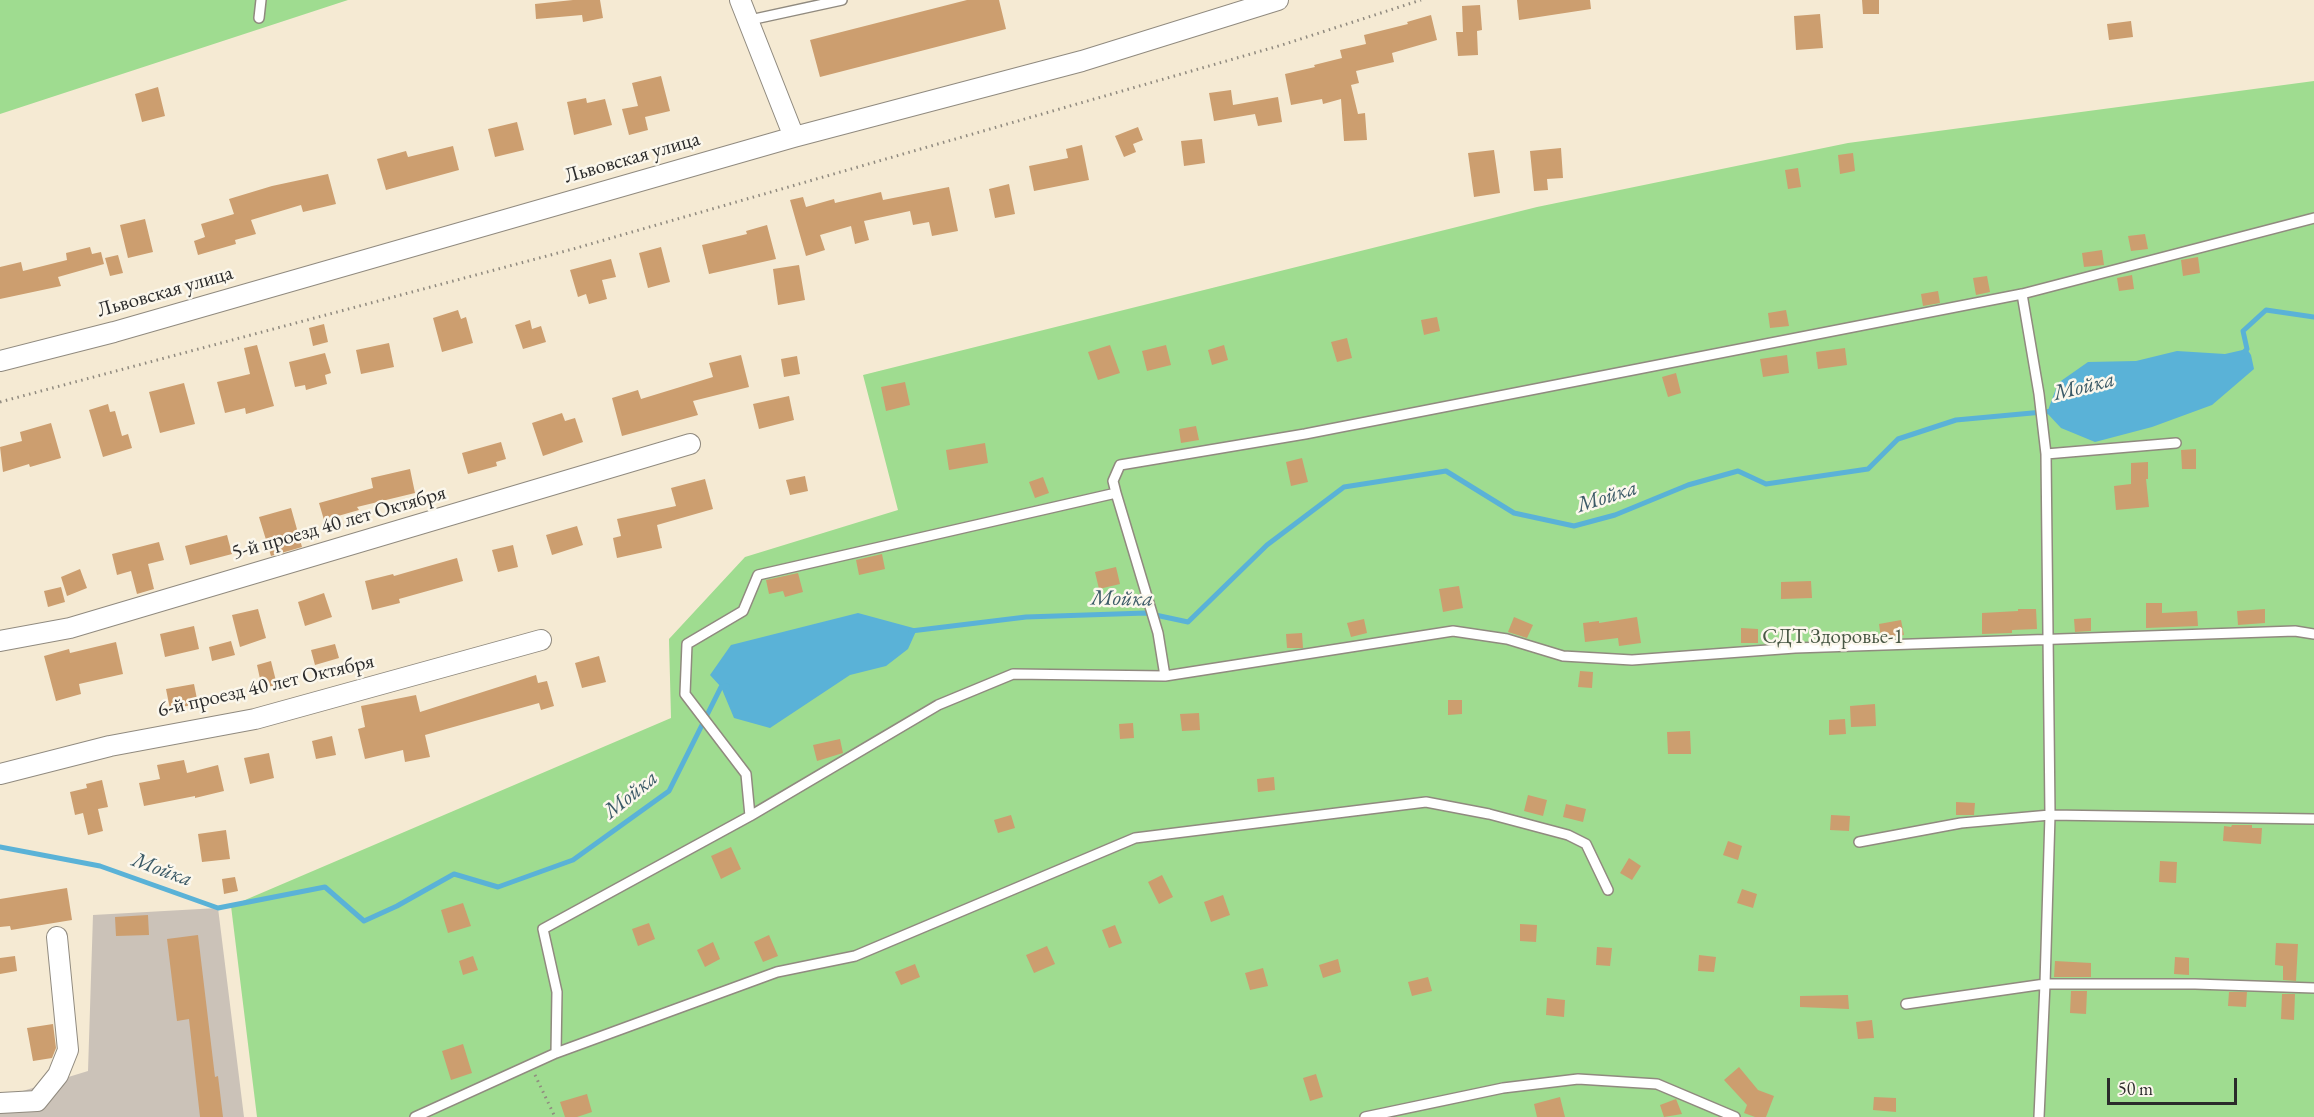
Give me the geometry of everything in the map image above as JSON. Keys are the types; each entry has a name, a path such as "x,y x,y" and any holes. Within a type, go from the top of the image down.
{"street":[{"path":"740,0 750,20 794,137"},
{"name":"Львовская улица","path":"0,361 114,332 794,137 1082,61 1278,0"},
{"name":"5-й проезд 40 лет Октября","path":"0,641 70,628 690,444"},
{"name":"6-й проезд 40 лет Октября","path":"0,774 110,746 255,718 541,640"},
{"path":"0,1102 37,1101 58,1075 68,1050 57,938"}],"lane":[{"path":"259,18 261,0"},
{"path":"750,20 842,0"},
{"path":"1165,676 1158,633 1113,481 1120,465 1305,434 2022,294 2314,218"},
{"path":"2022,294 2039,394 2046,454 2050,815 2039,1117"},
{"path":"2046,454 2176,443"},
{"path":"750,816 746,774 686,694 687,644 743,611 758,575 1116,494"},
{"path":"556,1053 557,992 543,929 750,816 938,705 1013,674 1165,676 1453,631 1507,639 1563,657 1632,660 1795,648 2295,631 2314,634"},
{"path":"415,1117 556,1053 777,972 855,956 1135,838 1426,802 1489,814 1568,835 1586,844 1608,890"},
{"path":"1859,842 1961,823 2050,815 2314,819"},
{"path":"1906,1004 2045,984 2195,984 2314,988"},
{"path":"1365,1117 1503,1089 1578,1079 1657,1084 1735,1117"}],"path":[{"path":"0,402 573,249 1282,45 1421,0"},
{"path":"530,1065 555,1117"}],"shaded area":[{"path":"218,908 244,1117 0,1117 0,1098 88,1071 93,915"}],"green space":[{"path":"0,0 348,0 0,114"},
{"name":"СДТ Здоровье-1","path":"2314,81 2314,1117 257,1117 231,906 671,718 669,639 745,557 898,510 863,375 1537,207 1848,143"}],"water":[{"path":"2247,349 2254,369 2212,405 2152,427 2095,442 2061,428 2047,413 2058,383 2088,362 2136,361 2177,351 2225,354"},
{"path":"858,613 917,629 908,649 886,666 850,675 770,728 734,718 721,687 710,675 731,645"}],"building":[{"path":"600,0 603,18 583,22 582,15 536,19 535,4"},
{"path":"967,0 999,0 1006,29 820,77 810,40"},
{"path":"1517,0 1590,0 1591,9 1519,20"},
{"path":"1862,0 1879,0 1879,14 1863,14"},
{"path":"1480,5 1482,30 1477,31 1478,55 1458,56 1456,32 1463,32 1462,6"},
{"path":"1820,14 1823,48 1796,50 1794,16"},
{"path":"1431,15 1437,40 1392,53 1394,62 1356,71 1359,83 1351,85 1358,114 1365,113 1367,140 1344,141 1341,99 1323,104 1322,99 1291,105 1285,74 1342,58 1340,50 1366,44 1364,35 1408,24 1407,22"},
{"path":"2131,21 2133,37 2109,40 2107,24"},
{"path":"661,76 670,111 645,117 648,130 629,135 622,109 638,106 632,83"},
{"path":"158,87 165,116 142,122 135,94"},
{"path":"1231,90 1233,105 1278,97 1282,122 1258,126 1255,114 1214,121 1209,93"},
{"path":"586,98 587,103 605,99 612,125 574,135 567,102"},
{"path":"517,122 524,150 495,157 488,129"},
{"path":"1138,127 1143,140 1133,144 1136,152 1124,157 1115,136"},
{"path":"1202,139 1205,163 1184,166 1181,141"},
{"path":"1082,145 1089,180 1034,191 1029,166 1068,158 1066,149"},
{"path":"453,146 459,170 386,190 377,159 406,151 408,157"},
{"path":"1561,148 1563,178 1547,179 1548,190 1534,191 1530,151"},
{"path":"1494,150 1500,193 1474,197 1468,153"},
{"path":"1853,153 1855,171 1840,174 1838,155"},
{"path":"1798,168 1801,187 1788,189 1785,170"},
{"path":"328,174 336,204 303,212 301,205 251,220 256,234 235,240 236,244 198,255 194,241 205,237 201,224 234,214 229,199 272,186"},
{"path":"1009,184 1015,214 995,218 989,189"},
{"path":"949,187 958,231 932,236 929,222 913,225 910,211 864,221 869,240 855,244 851,226 820,235 825,250 806,256 790,200 803,197 806,207 834,199 835,203 881,192 883,200"},
{"path":"145,219 153,252 128,258 120,225"},
{"path":"767,225 776,259 709,274 702,245 747,234 746,231"},
{"path":"2145,234 2148,249 2131,251 2128,236"},
{"path":"90,247 92,254 101,252 104,264 58,277 61,286 0,299 0,267 21,262 23,271 67,260 66,253"},
{"path":"661,247 670,282 648,288 639,253"},
{"path":"2102,250 2104,265 2084,267 2082,253"},
{"path":"118,255 123,273 110,276 105,258"},
{"path":"2198,257 2200,273 2183,276 2181,260"},
{"path":"611,259 616,277 602,280 607,299 589,304 586,294 578,297 570,270"},
{"path":"799,265 805,300 778,305 773,269"},
{"path":"2132,275 2134,289 2119,291 2117,278"},
{"path":"1987,276 1990,292 1976,295 1973,278"},
{"path":"1938,291 1940,303 1923,306 1921,294"},
{"path":"458,310 461,319 466,317 473,343 442,352 433,318"},
{"path":"1786,310 1789,326 1770,328 1768,313"},
{"path":"1437,317 1440,331 1424,335 1421,320"},
{"path":"530,320 532,329 541,326 546,342 523,349 515,325"},
{"path":"324,324 328,342 313,346 309,328"},
{"path":"1347,338 1352,358 1337,362 1331,342"},
{"path":"389,343 394,367 361,374 356,350"},
{"path":"257,345 274,406 246,414 245,408 225,413 217,382 250,374 244,348"},
{"path":"1110,345 1120,373 1098,380 1088,352"},
{"path":"1166,345 1171,365 1147,371 1142,351"},
{"path":"1224,345 1228,360 1212,365 1208,350"},
{"path":"1845,348 1847,365 1818,369 1816,352"},
{"path":"325,353 331,373 325,375 327,384 306,390 305,385 295,387 289,362"},
{"path":"741,355 749,387 693,401 698,415 622,436 612,398 638,390 641,399 713,377 709,363"},
{"path":"1787,355 1789,373 1763,377 1760,359"},
{"path":"797,356 800,374 784,377 781,359"},
{"path":"1676,373 1681,393 1668,397 1662,377"},
{"path":"905,382 910,405 886,411 881,387"},
{"path":"184,383 195,424 160,433 149,392"},
{"path":"789,396 794,420 759,429 753,404"},
{"path":"108,404 110,412 115,411 122,436 128,434 132,448 103,457 89,410"},
{"path":"562,413 565,421 575,418 583,442 543,456 532,423"},
{"path":"51,423 61,458 3,472 0,447 22,441 20,432"},
{"path":"1196,426 1199,440 1181,443 1179,429"},
{"path":"501,442 506,459 496,462 497,466 468,474 462,453"},
{"path":"985,443 988,463 949,470 946,450"},
{"path":"2196,449 2196,469 2182,469 2181,450"},
{"path":"1302,458 1308,482 1291,486 1286,462"},
{"path":"2148,462 2148,479 2146,479 2149,507 2116,510 2114,486 2131,484 2131,463"},
{"path":"410,469 415,493 357,507 359,510 324,520 319,503 373,488 371,478"},
{"path":"805,476 808,491 790,495 786,480"},
{"path":"1043,477 1049,493 1035,498 1029,482"},
{"path":"705,479 713,509 657,525 662,548 617,558 613,538 621,536 617,519 676,506 671,488"},
{"path":"291,508 302,547 271,556 259,517"},
{"path":"577,526 583,545 552,555 546,535"},
{"path":"227,535 232,554 190,565 185,546"},
{"path":"159,542 164,560 148,564 154,589 137,594 131,571 117,575 112,554"},
{"path":"513,545 518,567 498,572 492,550"},
{"path":"882,554 885,569 859,575 856,560"},
{"path":"457,558 463,581 399,599 400,603 372,610 365,581 393,574 394,576"},
{"path":"1116,567 1120,584 1099,589 1095,572"},
{"path":"80,569 87,588 67,596 61,577"},
{"path":"798,573 803,592 785,597 783,591 769,594 766,580"},
{"path":"1811,581 1812,598 1781,599 1781,582"},
{"path":"1459,586 1463,608 1443,612 1439,589"},
{"path":"61,587 65,602 48,607 44,591"},
{"path":"324,593 332,617 305,626 298,602"},
{"path":"2146,603 2162,603 2162,613 2197,611 2198,626 2146,628"},
{"path":"258,609 266,638 240,647 232,615"},
{"path":"2018,609 2036,609 2037,629 1982,634 1982,613 2018,611"},
{"path":"2265,609 2265,623 2238,625 2237,611"},
{"path":"1514,617 1533,625 1527,638 1508,632"},
{"path":"1637,617 1641,643 1619,646 1618,638 1585,642 1583,623"},
{"path":"2091,618 2091,631 2075,632 2074,619"},
{"path":"1364,619 1367,633 1351,637 1347,623"},
{"path":"1901,620 1904,635 1881,638 1879,624"},
{"path":"194,626 199,649 165,657 160,634"},
{"path":"1741,628 1758,629 1758,643 1741,643"},
{"path":"1302,633 1303,648 1287,648 1286,634"},
{"path":"231,641 235,655 212,661 209,647"},
{"path":"116,642 123,674 79,684 81,694 56,701 44,656 69,649 70,653"},
{"path":"335,644 339,658 315,665 311,650"},
{"path":"599,656 606,682 582,688 575,663"},
{"path":"271,661 277,685 262,688 257,665"},
{"path":"1580,671 1593,672 1592,688 1578,687"},
{"path":"536,675 538,683 547,681 554,706 541,710 539,703 425,735 430,757 405,762 403,750 365,759 358,729 365,727 361,706 416,695 420,712"},
{"path":"194,684 198,704 170,709 166,689"},
{"path":"1448,700 1462,700 1462,714 1448,715"},
{"path":"1875,704 1876,726 1851,727 1850,706"},
{"path":"1199,713 1200,730 1182,731 1180,714"},
{"path":"1845,719 1846,734 1829,735 1829,720"},
{"path":"1133,723 1134,738 1120,739 1119,724"},
{"path":"1690,731 1691,754 1668,754 1667,732"},
{"path":"332,736 336,755 316,759 312,741"},
{"path":"840,739 843,753 817,761 813,745"},
{"path":"269,753 274,778 250,784 244,758"},
{"path":"184,760 187,773 218,765 224,791 144,806 139,783 160,779 157,765"},
{"path":"1274,777 1275,790 1258,792 1257,779"},
{"path":"102,780 108,807 98,809 103,831 88,835 83,813 75,815 70,792 87,788 86,784"},
{"path":"1528,795 1547,800 1543,816 1524,811"},
{"path":"1956,802 1975,803 1974,815 1956,815"},
{"path":"1566,804 1586,809 1583,822 1563,817"},
{"path":"1011,815 1015,828 998,833 994,820"},
{"path":"1831,815 1850,816 1849,831 1830,830"},
{"path":"2232,825 2252,825 2252,828 2262,828 2261,844 2223,841 2224,826 2231,827"},
{"path":"226,830 230,859 202,862 198,834"},
{"path":"1728,841 1742,846 1738,860 1723,855"},
{"path":"731,847 741,869 721,879 711,856"},
{"path":"1629,858 1641,866 1632,880 1620,873"},
{"path":"2160,861 2177,862 2176,883 2159,882"},
{"path":"1162,875 1173,897 1159,904 1148,882"},
{"path":"235,877 238,891 224,894 222,879"},
{"path":"67,888 72,920 11,930 10,926 0,927 0,899"},
{"path":"1742,889 1757,894 1753,908 1737,903"},
{"path":"1223,895 1230,915 1211,922 1204,902"},
{"path":"463,903 471,926 448,933 441,910"},
{"path":"148,915 149,935 116,936 115,917"},
{"path":"649,923 655,939 638,946 632,929"},
{"path":"1520,924 1537,925 1536,942 1520,941"},
{"path":"1115,925 1122,943 1109,948 1102,930"},
{"path":"198,935 215,1077 218,1076 223,1117 200,1117 189,1019 177,1021 167,939"},
{"path":"769,935 778,956 763,962 754,942"},
{"path":"713,942 720,959 705,967 697,950"},
{"path":"2276,943 2298,944 2296,981 2283,980 2283,966 2275,965"},
{"path":"1047,946 1055,964 1034,973 1026,955"},
{"path":"1597,947 1612,948 1610,966 1596,965"},
{"path":"1699,955 1716,957 1714,972 1698,971"},
{"path":"15,956 17,971 0,974 0,958"},
{"path":"473,956 478,970 463,975 459,961"},
{"path":"2175,957 2189,958 2189,975 2174,974"},
{"path":"1338,959 1341,972 1323,978 1319,965"},
{"path":"2055,961 2091,963 2091,977 2054,977"},
{"path":"915,964 920,977 901,985 895,972"},
{"path":"1263,968 1268,986 1250,990 1245,973"},
{"path":"1428,977 1432,991 1412,996 1408,982"},
{"path":"2071,991 2087,991 2086,1014 2070,1013"},
{"path":"2229,992 2247,992 2246,1007 2228,1006"},
{"path":"2282,994 2295,994 2294,1020 2281,1019"},
{"path":"1848,995 1849,1009 1800,1007 1800,996"},
{"path":"1547,998 1565,1000 1564,1017 1546,1015"},
{"path":"1872,1020 1874,1038 1858,1039 1856,1022"},
{"path":"53,1024 56,1048 52,1058 33,1061 27,1028"},
{"path":"463,1044 472,1073 451,1080 442,1051"},
{"path":"1739,1067 1758,1090 1774,1096 1766,1117 1755,1117 1744,1113 1747,1105 1724,1080"},
{"path":"1316,1074 1323,1097 1310,1101 1303,1078"},
{"path":"587,1094 592,1112 577,1117 565,1117 560,1102"},
{"path":"1560,1097 1565,1117 1537,1117 1534,1104"},
{"path":"1874,1097 1896,1098 1896,1112 1873,1110"},
{"path":"1676,1099 1682,1114 1664,1117 1660,1105"}],"waterway":[{"name":"Мойка","path":"2243,353 2247,349 2243,331 2266,310 2314,317"},
{"name":"Мойка","path":"911,631 1026,617 1146,613 1188,622 1267,545 1344,487 1446,471 1514,513 1574,526 1615,515 1688,485 1738,471 1766,484 1868,469 1898,439 1956,420 2054,411"},
{"name":"Мойка","path":"0,847 100,866 218,908 325,887 364,921 397,906 454,874 498,887 573,860 669,791 721,687 727,686"}]}
